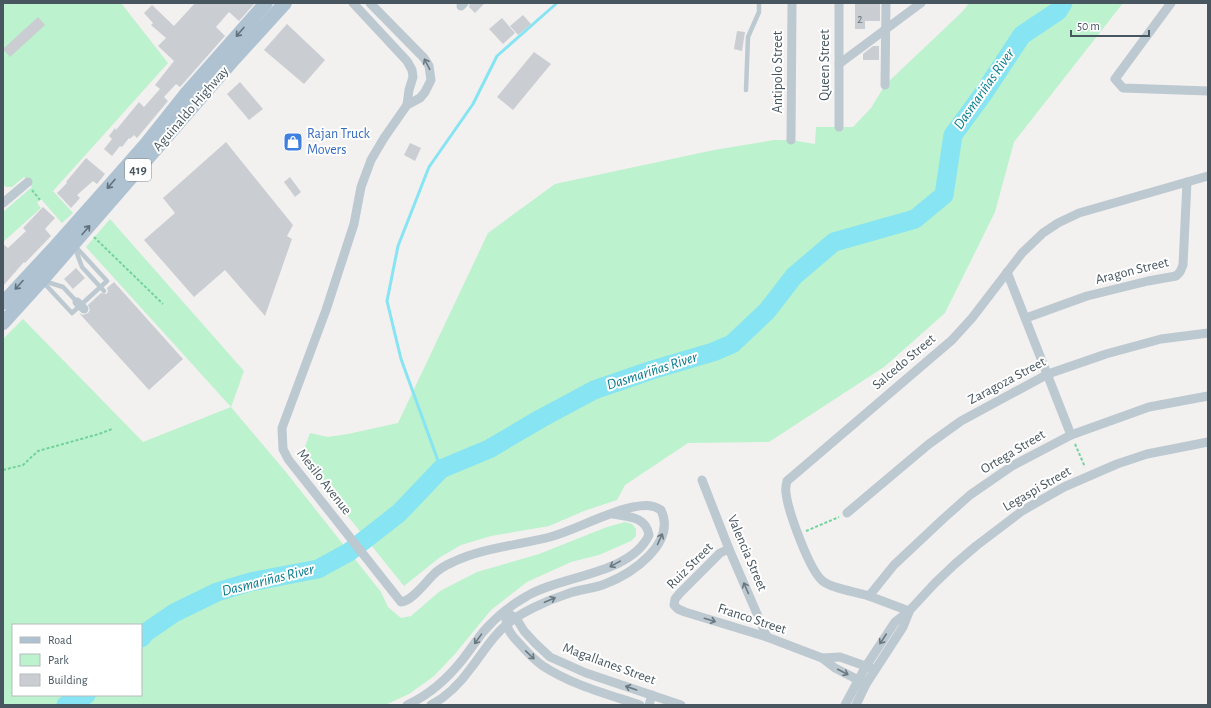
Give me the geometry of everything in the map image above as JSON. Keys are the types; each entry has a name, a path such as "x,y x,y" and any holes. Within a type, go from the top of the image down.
{"main road":[{"name":"Aguinaldo Highway","path":"3,303 121,173 146,144 184,95 266,3"},
{"name":"Aguinaldo Highway","path":"3,323 74,245 234,59 285,3"},
{"path":"33,270 42,280"}],"street":[{"name":"Mesilo Avenue","path":"352,3 407,61 412,70 413,77 407,105"},
{"name":"Antipolo Street","path":"791,140 792,3"},
{"name":"Queen Street","path":"838,127 839,3"},
{"path":"885,85 886,3"},
{"path":"839,64 921,3"},
{"path":"1172,3 1115,79 1123,88 1208,92"},
{"name":"Mesilo Avenue","path":"372,5 424,58 429,66 431,80 420,98 407,105 371,160 362,187 354,224 326,310 282,428 283,450 288,459 401,602 409,599 434,574 453,562 474,554 552,536 609,513 647,505 655,506 662,510 664,522 663,534 658,545 636,568 619,578 604,584 568,593 550,600 534,607 516,618 506,625 490,642 454,688 431,705"},
{"path":"365,16 372,5"},
{"name":"Salcedo Street","path":"909,611 869,596 826,584 820,579 814,571 788,503 786,491 787,481 952,340 972,318 1022,253 1043,233 1058,223 1079,213 1208,176"},
{"path":"4,199 28,182"},
{"name":"Aragon Street","path":"1026,318 1087,296 1148,281 1176,276 1180,272 1183,265 1187,182"},
{"path":"1007,272 1071,435"},
{"name":"Zaragoza Street","path":"847,513 929,444 961,421 1048,374 1106,354 1160,340 1208,333"},
{"name":"Ortega Street","path":"869,596 908,550 970,495 1012,466 1071,435 1149,407 1208,396"},
{"name":"Legaspi Street","path":"845,705 858,679 895,622 909,611 955,564 994,532 1029,508 1064,487 1088,476 1147,454 1208,442"},
{"name":"Valencia Street","path":"702,480 729,549 767,637"},
{"path":"407,705 429,693 446,679 492,622 527,596 564,580 599,572 612,566 640,548 649,535 645,523 635,518 609,513"},
{"name":"Ruiz Street","path":"674,605 675,599 680,593 720,553 729,549"},
{"name":"Franco Street","path":"674,605 678,609 685,612 767,637 822,658 835,668 866,684"},
{"path":"505,611 506,625"},
{"name":"Magallanes Street","path":"505,611 516,618 524,631 550,657 586,673 681,705"},
{"name":"Legaspi Street","path":"856,705 866,684 903,627 909,611"},
{"name":"Magallanes Street","path":"506,625 514,638 526,651 558,675 576,683 640,705"},
{"name":"Franco Street","path":"822,658 840,657 875,670"},
{"path":"649,705 652,695"}],"lane":[{"path":"746,90 748,37 759,12 759,3"},
{"path":"74,245 82,267 104,291"},
{"path":"42,280 72,313 107,281 74,245"},
{"path":"42,280 63,287 80,305"}],"path":[{"path":"85,231 163,304"},
{"path":"3,470 23,465 38,451 112,429"},
{"path":"1071,435 1088,476"},
{"path":"799,535 847,513"}],"green space":[{"path":"3,3 121,3 168,63 53,191 73,213 62,223 41,199 37,203 41,208 3,242 3,212 32,187 24,177 12,187 6,187 3,184"},
{"path":"969,3 1123,3 1014,142 995,212 945,313 884,367 769,442 688,443 625,485 617,500 584,511 549,526 491,536 461,545 439,558 404,586 301,458 310,433 328,437 398,423 488,233 555,184 714,150 774,140 791,140 815,144 816,127 853,127 871,108 885,85 963,11"},
{"path":"110,219 244,371 231,407 86,247"},
{"path":"23,319 143,442 231,407 285,471 381,592 388,607 401,618 411,616 440,591 477,572 539,554 607,527 625,522 632,524 636,529 636,536 631,541 599,555 571,562 527,582 491,610 454,655 434,676 409,694 385,705 3,705 3,339"}],"building":[{"path":"195,3 255,3 239,21 229,12 216,27 225,36 180,87 176,84 164,97 168,101 137,138 134,135 130,139 129,138 112,156 104,149 112,139 109,136 115,128 116,130 139,102 144,107 160,89 155,85 174,61 158,46 166,38 151,25 153,23 144,13 152,5 174,26"},
{"path":"470,3 485,3 475,13 469,7"},
{"path":"855,3 880,3 880,21 865,21 865,29 855,29"},
{"path":"523,15 531,24 518,35 510,26"},
{"path":"38,17 45,25 10,57 3,49"},
{"path":"502,18 515,33 503,44 489,29"},
{"path":"287,24 325,60 304,84 264,50"},
{"path":"737,31 745,32 742,51 734,49"},
{"path":"873,46 879,46 879,60 863,60 863,54"},
{"path":"534,52 551,64 513,110 497,97"},
{"path":"240,82 263,109 249,120 227,94"},
{"path":"226,142 293,225 287,236 292,239 265,316 225,270 194,297 144,240 175,213 163,198"},
{"path":"410,143 421,148 415,161 404,155"},
{"path":"86,158 105,174 97,184 93,181 77,195 80,198 71,208 57,193 67,183 66,182"},
{"path":"290,177 301,192 295,197 284,182"},
{"path":"43,207 55,218 45,229 51,236 25,263 24,262 3,286 3,244 8,248 26,231 23,228"},
{"path":"76,268 85,278 73,289 64,279"},
{"path":"114,282 183,359 149,390 79,313 83,315 88,313 90,310 88,305 101,293 106,294 108,292 107,288"}],"waterway":[{"path":"441,469 401,359 387,301 398,246 429,167 473,104 497,56 557,3"},
{"name":"Dasmariñas River","path":"142,637 145,633 174,613 217,592 250,582 318,569 349,552 399,513 441,469 489,449 594,390 652,370 713,352 732,344 767,311 794,276 834,242 915,219 944,195 953,135 983,94 1022,35 1058,11 1063,3"},
{"name":"Dasmariñas River","path":"66,705 84,696"}],"place":[{"name":"Rajan Truck Movers","path":"293,142"}]}
